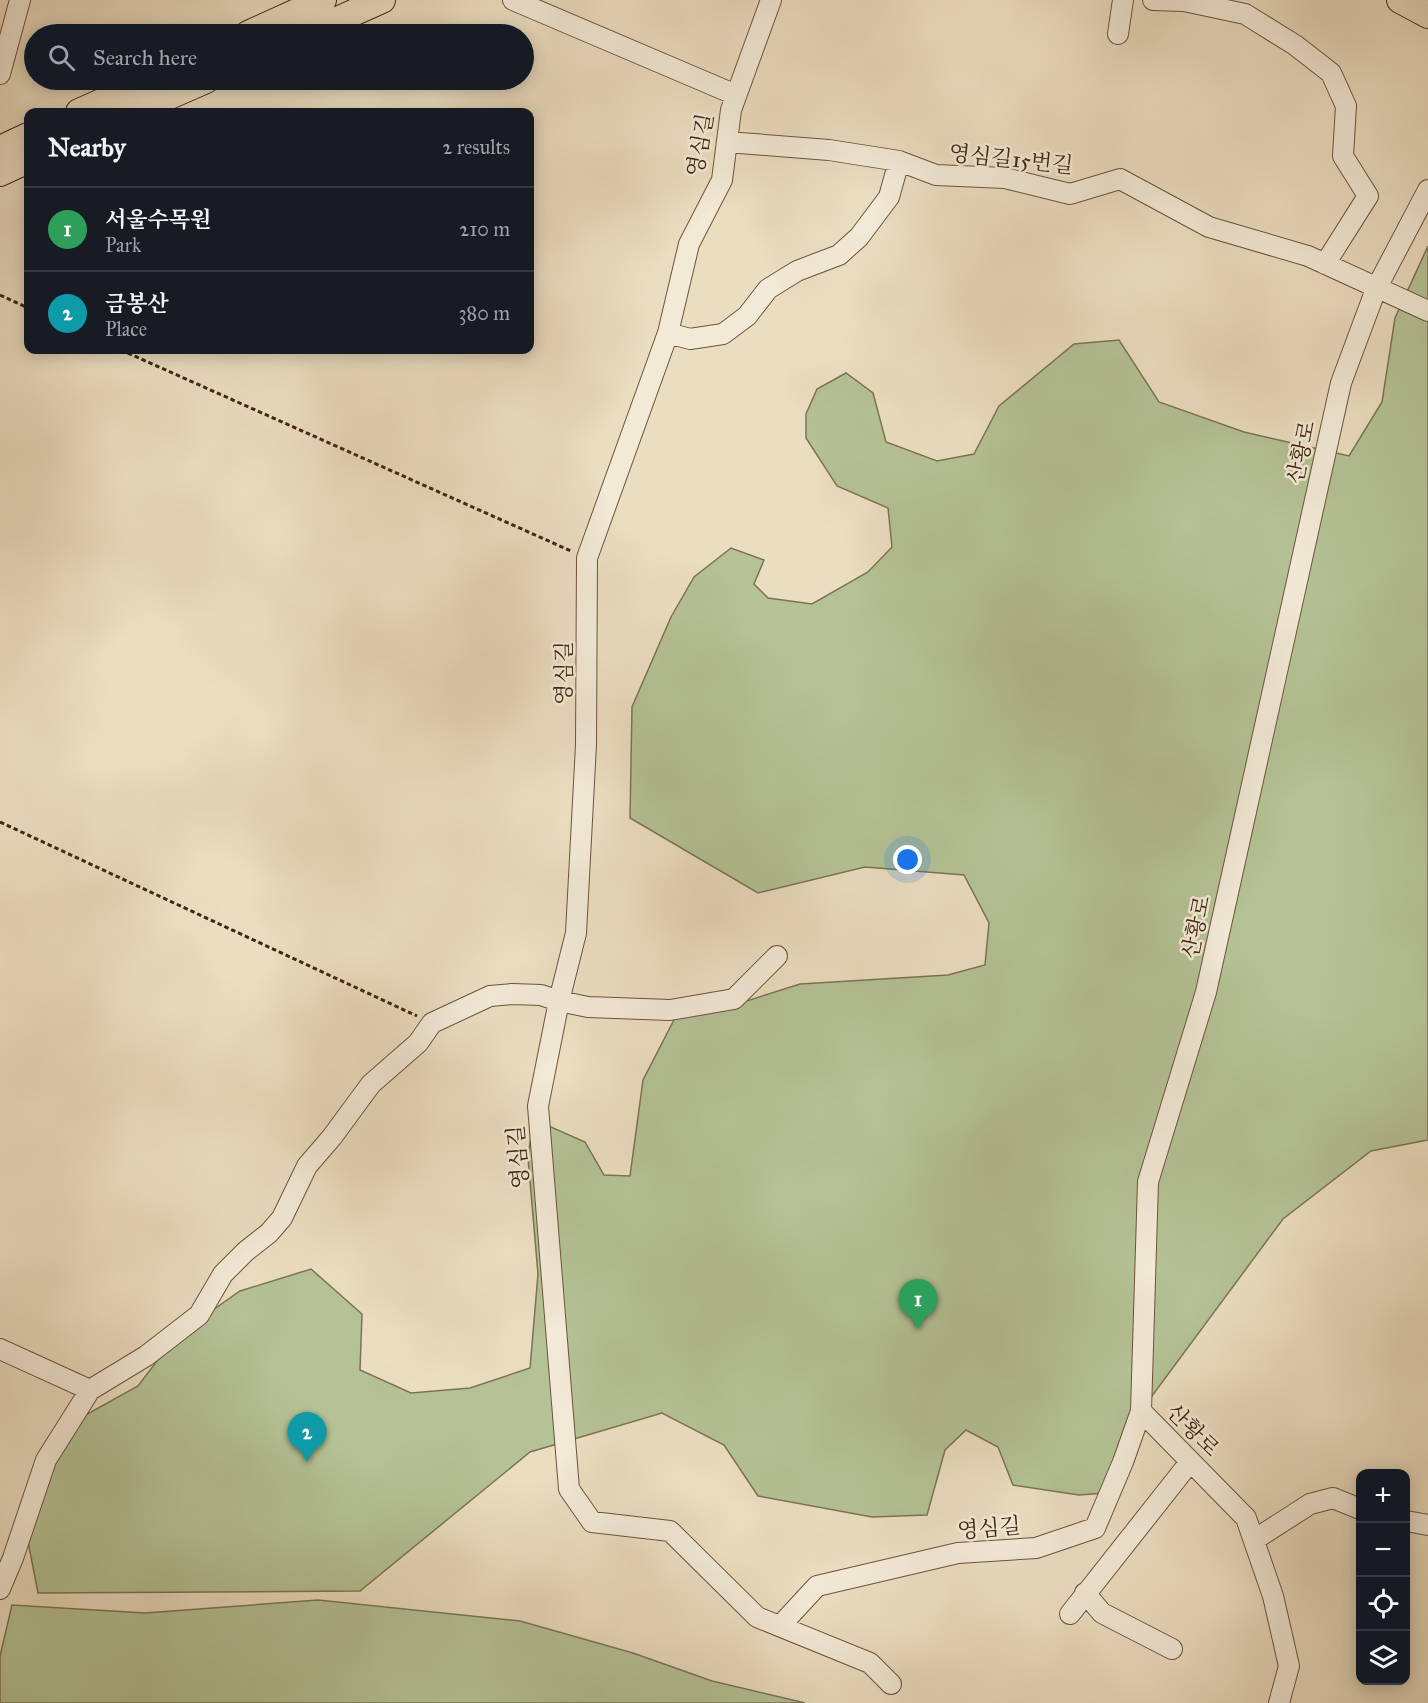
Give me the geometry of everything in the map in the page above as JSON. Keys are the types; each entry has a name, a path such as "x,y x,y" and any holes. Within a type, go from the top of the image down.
{"main road":[{"path":"270,24 323,0"},
{"path":"328,24 382,0"},
{"path":"1401,0 1428,15"},
{"path":"89,108 129,90"},
{"path":"142,108 183,90"},
{"path":"0,149 24,138"},
{"path":"0,172 24,162"}],"street":[{"path":"1,67 20,0"},
{"path":"513,0 736,95"},
{"name":"영심길","path":"771,0 730,110 722,180 689,244 668,333 587,558 586,745 576,933 559,1001 538,1106 569,1489 592,1522 670,1531 757,1617 870,1663 891,1684"},
{"path":"1118,34 1123,0"},
{"path":"1153,0 1184,2 1245,14 1295,45 1331,73 1346,106 1343,156 1368,196 1325,264"},
{"name":"영심길15번길","path":"727,142 829,150 899,160 936,175 1005,178 1070,194 1120,179 1209,227 1308,256 1376,289"},
{"path":"668,333 690,339 723,334 747,316 768,290 797,271 839,255 859,237 889,197 899,160"},
{"name":"산황로","path":"1279,1703 1289,1666 1273,1596 1246,1518 1141,1411 1148,1182 1206,992 1341,382 1376,289 1428,190"},
{"path":"1376,289 1428,311"},
{"path":"0,1589 13,1558 46,1460 90,1390 146,1356 199,1315 223,1274 246,1251 270,1233 282,1218 307,1166 332,1137 371,1084 418,1043 432,1023 490,996 512,994 541,995 588,1007 670,1010 734,999 777,956"},
{"path":"0,1349 90,1390"},
{"name":"영심길","path":"780,1626 817,1586 958,1553 1036,1548 1095,1528 1123,1462 1141,1411"},
{"path":"1070,1614 1190,1462"},
{"path":"1254,1540 1310,1504 1333,1498 1356,1507"},
{"path":"1410,1522 1428,1525"},
{"path":"1085,1593 1102,1613 1172,1649"}],"path":[{"path":"0,296 24,306"},
{"path":"130,354 587,558"},
{"path":"0,822 432,1023"}],"green space":[{"path":"1428,246 1428,1140 1371,1151 1283,1219 1126,1431 1105,1493 1079,1495 1013,1485 998,1447 966,1430 945,1450 927,1515 872,1517 758,1496 724,1445 662,1413 530,1452 360,1591 38,1593 26,1531 73,1422 138,1386 176,1336 240,1291 311,1269 362,1314 360,1370 411,1393 470,1388 530,1368 538,1274 528,1158 532,1127 551,1127 585,1142 604,1175 630,1176 643,1080 677,1014 715,1011 800,984 948,975 985,965 989,923 964,875 865,867 758,893 630,818 632,707 671,617 694,577 731,548 764,560 754,584 768,598 812,604 868,572 892,547 888,508 837,486 806,438 806,414 817,389 846,373 873,393 886,442 937,461 974,454 999,406 1074,344 1119,340 1159,402 1244,432 1349,456 1382,402 1395,318"},
{"path":"318,1600 520,1621 633,1653 712,1681 805,1703 0,1703 0,1656 12,1605 145,1613"}],"place":[{"name":"서울수목원","path":"918,1329"},
{"name":"금봉산","path":"307,1462"}]}
